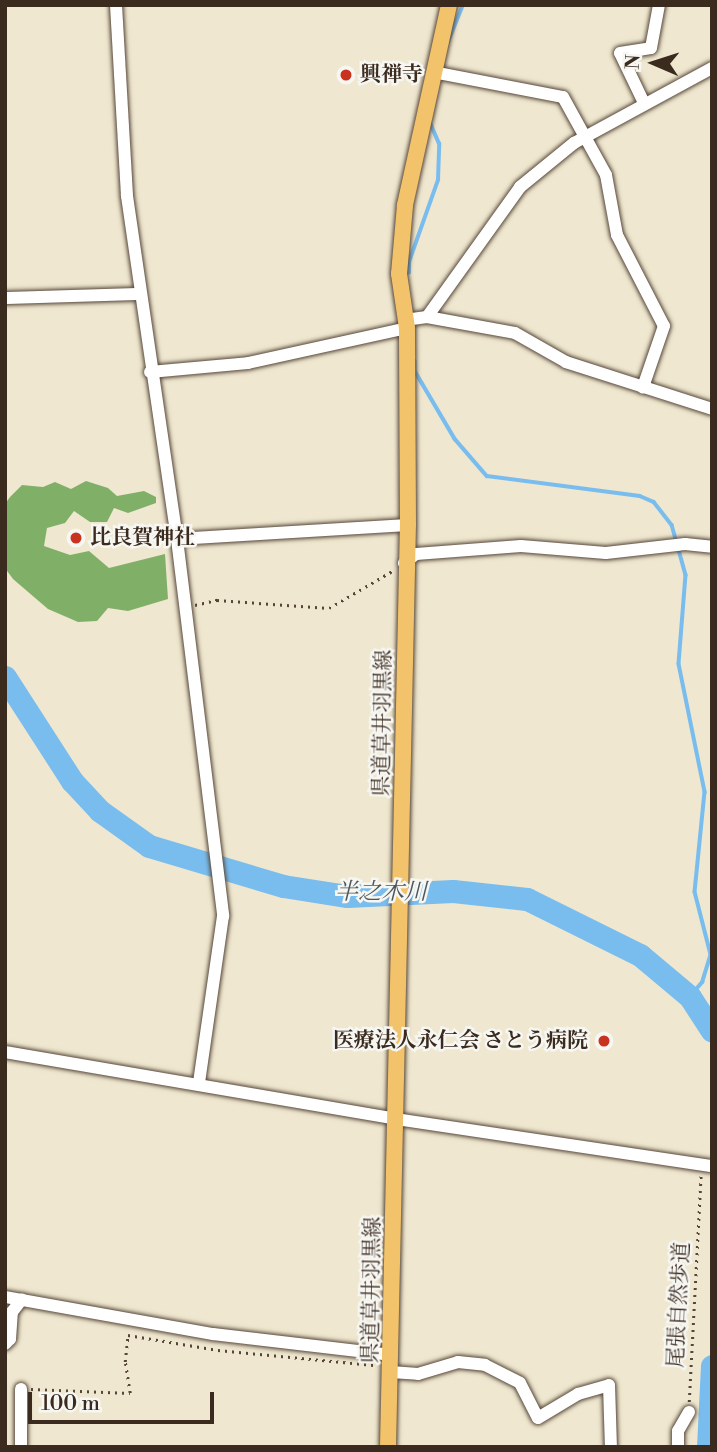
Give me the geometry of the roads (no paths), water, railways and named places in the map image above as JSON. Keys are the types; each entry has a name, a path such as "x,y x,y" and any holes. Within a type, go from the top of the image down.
{"main road":[{"name":"県道草井羽黒線","path":"388,1447 391,1372 386,1354 396,1119 404,563 408,525 406,324 399,274 405,205 449,5"}],"street":[{"path":"116,5 127,196 150,372 177,539 219,858 222,938 199,1083"},
{"path":"644,103 620,53 651,48 659,5"},
{"path":"427,317 520,187 584,137 712,68"},
{"path":"433,72 564,97 606,175 617,235 664,326 643,387"},
{"path":"5,298 139,295"},
{"path":"150,372 248,363 427,317 515,333 566,362 712,409"},
{"path":"177,539 408,525"},
{"path":"404,563 416,554 521,546 606,553 685,544 712,547"},
{"path":"5,1052 199,1083 396,1119 707,1165"},
{"path":"5,1297 213,1334 386,1354"},
{"path":"5,1344 10,1339 12,1312 22,1299"},
{"path":"391,1372 418,1374 458,1362 485,1365 520,1383 537,1418 578,1394 612,1387 611,1447"},
{"path":"21,1389 21,1447"},
{"path":"678,1447 678,1432 689,1412"}],"waterway":[{"path":"448,42 463,5"},
{"path":"409,273 409,262 438,180 439,144 429,121"},
{"path":"415,361 415,371 455,439 487,476 640,496 654,502 672,525 686,575 679,664 705,792 695,892 711,955 703,982 690,997"},
{"name":"半之木川","path":"5,677 72,781 100,811 149,846 283,886 347,896 453,891 527,899 640,955 690,997 712,1031"},
{"path":"708,1447 712,1366"}],"place":[{"name":"興禅寺","path":"346,75"},
{"name":"比良賀神社","path":"76,538"},
{"name":"医療法人永仁会 さとう病院","path":"604,1041"}]}
